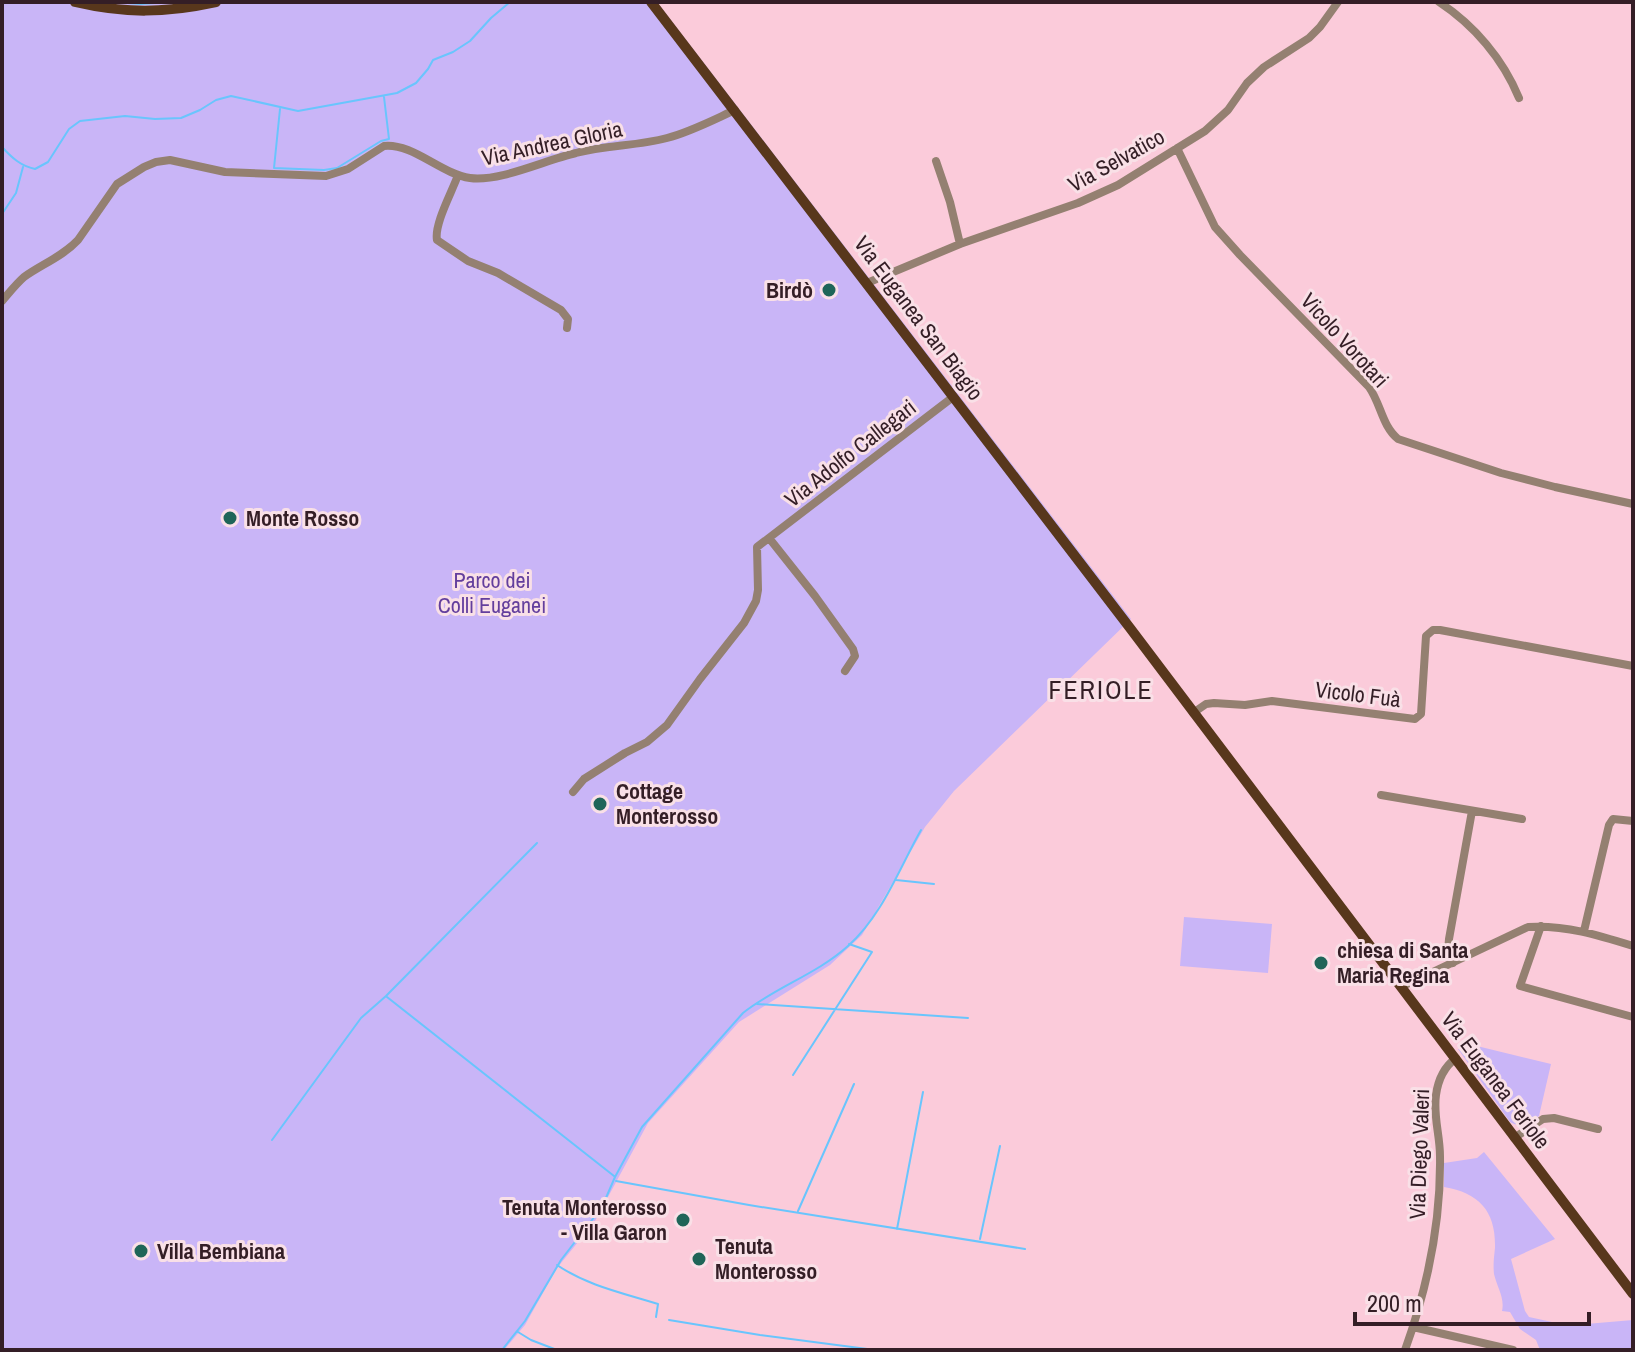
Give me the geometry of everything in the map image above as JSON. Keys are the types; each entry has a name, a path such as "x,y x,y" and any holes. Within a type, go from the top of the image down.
{"main road":[{"path":"75,2 135,12 179,9 216,2"},
{"name":"Via Euganea San Biagio","path":"651,2 1153,659"},
{"name":"Via Euganea Feriole","path":"1153,659 1633,1294"}],"street":[{"name":"Via Selvatico","path":"867,283 960,244 1078,203 1118,185 1216,122 1247,83 1264,67 1309,38 1338,2"},
{"path":"1439,2 1483,39 1510,76 1519,98"},
{"name":"Via Andrea Gloria","path":"567,328 568,319 561,310 498,273 468,261 437,240 435,234 458,175 487,178 575,153 669,138 735,110"},
{"path":"2,301 26,276 71,248 117,184 156,162 175,160 225,172 326,176 348,169 384,146 390,146 405,149 458,175"},
{"name":"Vicolo Vorotari","path":"1177,148 1215,227 1369,387 1376,397 1383,419 1398,439 1501,473 1633,504"},
{"path":"936,161 960,244"},
{"name":"Via Adolfo Callegari","path":"573,792 584,779 647,742 667,725 744,623 756,601 758,590 757,547 953,397"},
{"path":"769,538 853,649 855,656 845,671"},
{"name":"Vicolo Fuà","path":"1193,713 1206,704 1245,705 1272,701 1415,719 1421,714 1426,636 1433,630 1633,666"},
{"path":"1381,795 1522,819"},
{"path":"1453,963 1448,951 1449,939 1472,811"},
{"path":"1584,931 1609,825 1613,819 1633,821"},
{"path":"1541,926 1520,986 1633,1017"},
{"path":"1401,987 1528,927 1584,931 1633,946"},
{"name":"Via Diego Valeri","path":"1405,1350 1424,1287 1434,1238 1440,1154 1435,1096 1439,1080 1456,1058"},
{"path":"1514,1138 1543,1119 1554,1118 1598,1129"},
{"path":"1413,1327 1513,1350"}],"green space":[{"name":"Parco dei Colli Euganei","path":"2,2 657,2 1131,619 954,791 925,827 862,935 830,965 739,1022 648,1123 595,1221 557,1268 525,1325 504,1350 2,1350"},
{"path":"1184,917 1272,924 1268,973 1180,966"},
{"path":"1481,1047 1551,1064 1539,1116 1522,1125 1510,1122 1458,1049"},
{"path":"1484,1152 1555,1239 1511,1259 1529,1317 1586,1324 1633,1320 1633,1350 1540,1350 1536,1340 1520,1329 1510,1312 1502,1311 1502,1297 1494,1274 1495,1235 1489,1214 1476,1199 1444,1187 1444,1163 1477,1158"}],"waterway":[{"path":"114,2 168,2"},
{"path":"2,147 17,161 35,169 48,162 69,129 80,121 125,116 181,118 231,96 298,111 397,93 416,83 433,60 470,41 510,2"},
{"path":"280,109 274,168 324,170 337,168 389,139 384,97"},
{"path":"2,214 16,193 23,167"},
{"path":"502,1350 525,1321 561,1260 602,1207 642,1127 743,1013 823,965 860,934 889,891 921,830"},
{"path":"272,1140 361,1018 537,843"},
{"path":"896,880 934,884"},
{"path":"793,1075 872,952 849,944"},
{"path":"387,997 614,1176"},
{"path":"757,1004 968,1018"},
{"path":"798,1211 854,1084"},
{"path":"897,1229 923,1092"},
{"path":"980,1239 1000,1146"},
{"path":"616,1181 1025,1249"},
{"path":"557,1265 593,1284 658,1304 656,1317"},
{"path":"669,1320 875,1350"},
{"path":"518,1332 557,1350"}],"place":[{"name":"Birdò","path":"829,290"},
{"name":"Monte Rosso","path":"230,518"},
{"name":"Cottage Monterosso","path":"600,804"},
{"name":"chiesa di Santa Maria Regina","path":"1321,963"},
{"name":"Tenuta Monterosso - Villa Garon","path":"683,1220"},
{"name":"Villa Bembiana","path":"141,1251"},
{"name":"Tenuta Monterosso","path":"699,1259"}],"district":[{"name":"FERIOLE","path":"1101,689"}]}
